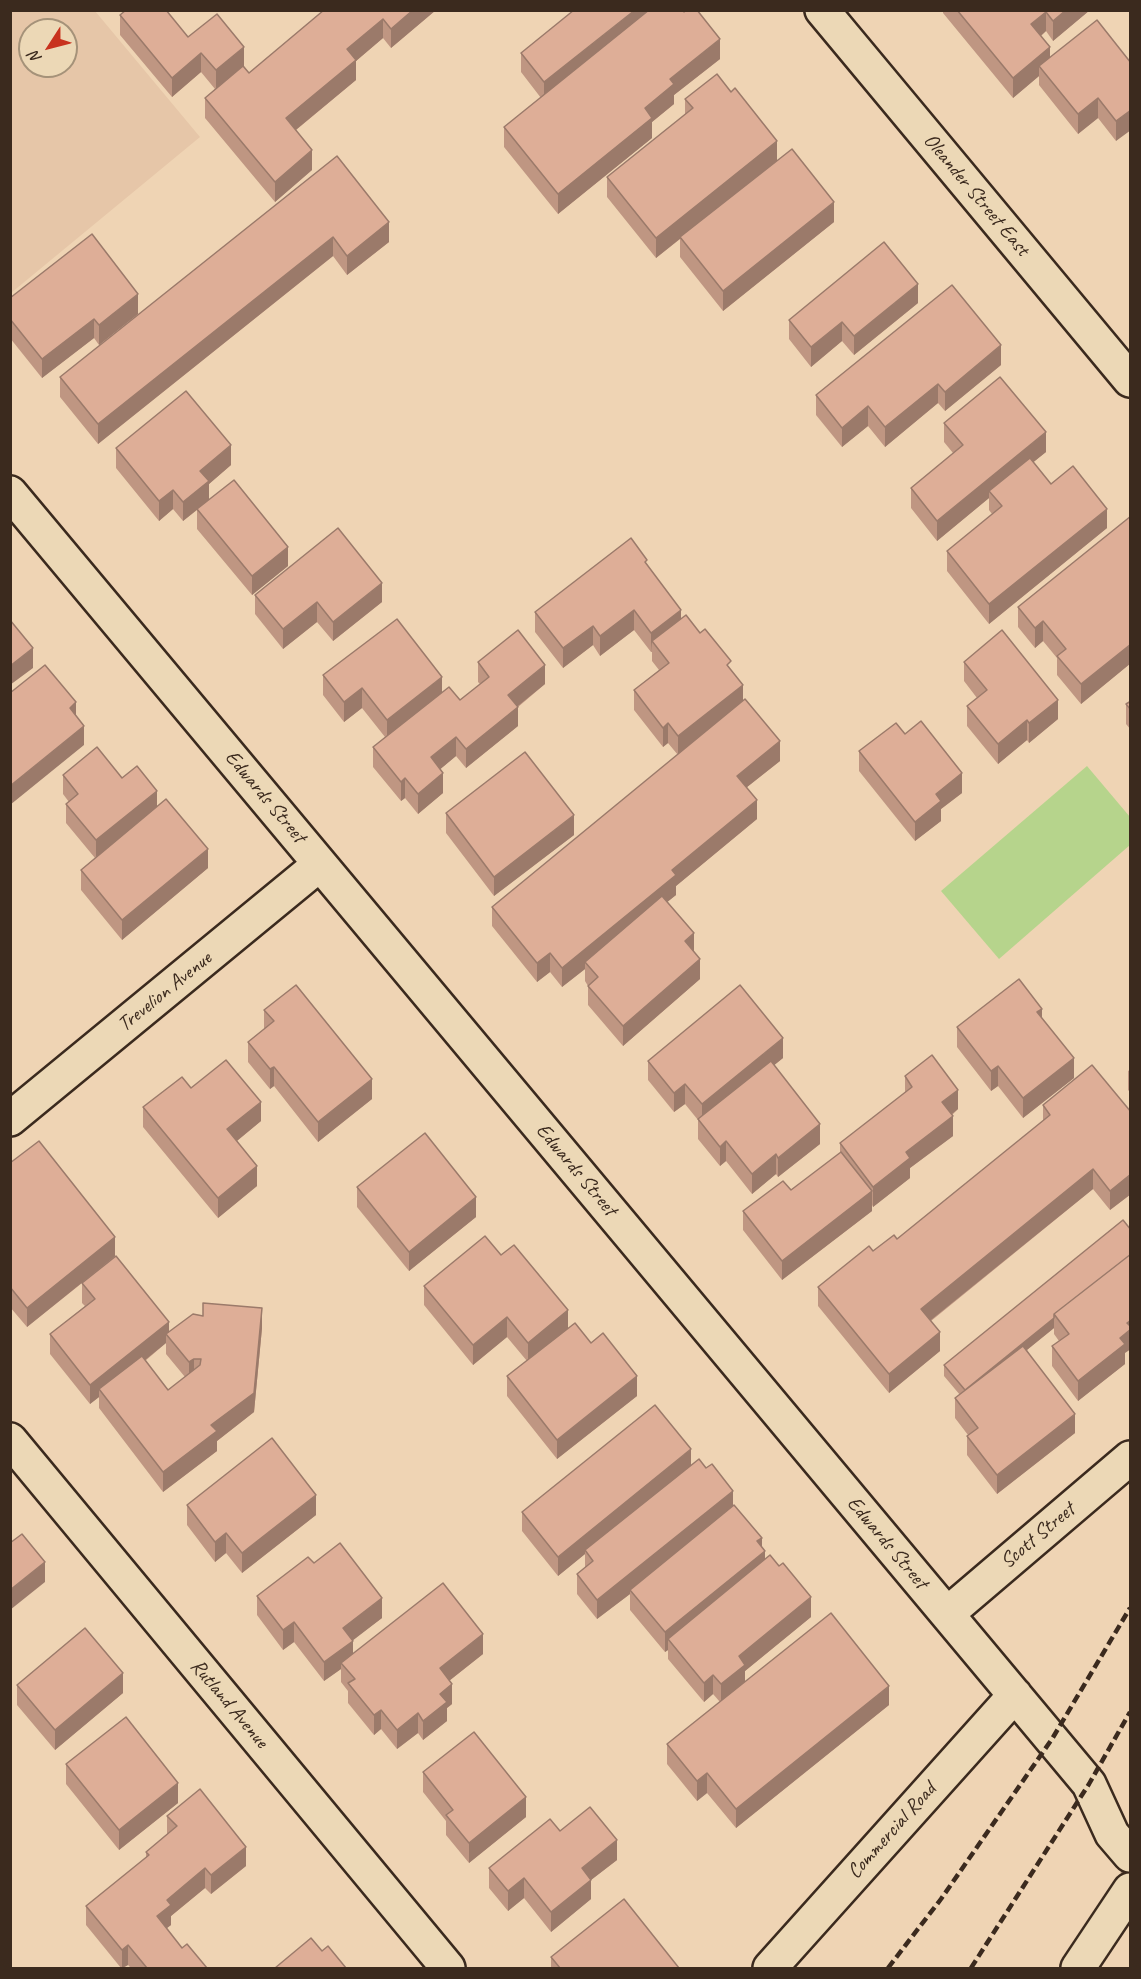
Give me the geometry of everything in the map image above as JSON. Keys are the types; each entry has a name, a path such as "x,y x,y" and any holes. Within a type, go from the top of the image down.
{"street":[{"name":"Oleander Street East","path":"822,10 1128,372"},
{"name":"Edwards Street","path":"10,493 1089,1784 1112,1834 1131,1855"},
{"name":"Trevelion Avenue","path":"10,1119 320,864"},
{"name":"Rutland Avenue","path":"10,1440 448,1968"},
{"name":"Scott Street","path":"947,1614 1131,1458"},
{"name":"Commercial Road","path":"770,1968 1015,1695"},
{"path":"1078,1968 1131,1890"}],"shaded area":[{"path":"11,10 95,11 200,137 11,293"}],"green space":[{"path":"1087,766 1130,817 1130,845 999,959 941,891"}],"building":[{"path":"126,10 166,10 188,37 217,14 244,47 216,70 201,53 172,78 120,15"},
{"path":"324,10 413,10 391,29 383,19 347,49 356,60 286,118 312,150 275,182 205,98 243,66 249,73"},
{"path":"574,10 635,10 544,82 521,53"},
{"path":"649,10 683,10 684,12 685,10 697,10 720,39 670,79 674,84 645,108 652,118 558,194 504,127"},
{"path":"957,10 1066,10 1053,21 1046,12 1031,24 1050,47 1013,78"},
{"path":"1097,20 1131,63 1131,110 1116,121 1098,98 1078,114 1039,66"},
{"path":"717,74 731,92 735,88 777,141 656,238 607,177 693,108 685,99"},
{"path":"792,149 834,202 723,291 680,237"},
{"path":"337,156 389,222 347,256 333,237 98,424 60,377"},
{"path":"92,234 138,294 99,325 94,319 42,359 10,319 10,298"},
{"path":"884,242 918,284 854,336 842,322 811,347 789,320"},
{"path":"952,285 1001,345 945,392 938,384 885,427 868,406 842,428 816,395"},
{"path":"1000,377 1046,432 937,521 911,488 963,445 944,423"},
{"path":"186,391 231,445 200,471 209,481 183,502 173,490 159,501 116,448"},
{"path":"1030,458 1051,484 1073,466 1107,509 989,604 947,551 1002,506 989,491"},
{"path":"234,480 288,547 252,576 197,509"},
{"path":"1131,516 1131,644 1081,684 1057,656 1066,649 1043,621 1035,628 1018,607"},
{"path":"338,528 382,583 333,622 317,602 283,629 255,595"},
{"path":"631,538 647,560 645,562 681,610 651,633 634,610 600,636 593,626 563,648 535,612"},
{"path":"686,615 700,633 705,629 731,661 727,665 743,685 678,736 668,723 663,728 634,690 669,663 652,641"},
{"path":"397,619 442,677 387,720 362,688 344,702 323,675"},
{"path":"10,620 33,648 10,666"},
{"path":"518,630 545,665 508,695 518,707 466,749 456,737 431,757 443,773 418,794 405,778 401,782 373,747 449,687 460,700 489,677 478,662"},
{"path":"1002,630 1058,700 1029,723 1027,720 998,744 967,706 987,690 964,662"},
{"path":"45,665 76,702 70,708 84,726 10,786 10,693"},
{"path":"745,699 780,741 737,776 757,800 672,870 676,875 562,968 550,953 537,963 492,907"},
{"path":"921,721 962,773 936,794 941,801 915,822 859,751 896,723 905,734"},
{"path":"97,747 122,778 137,766 157,791 96,840 66,804 78,794 63,775"},
{"path":"525,752 574,815 494,877 446,813"},
{"path":"166,799 208,849 122,920 81,870"},
{"path":"662,896 694,933 685,941 700,959 623,1026 588,986 598,977 585,962"},
{"path":"1019,979 1042,1009 1037,1012 1074,1058 1023,1098 998,1066 991,1071 957,1027"},
{"path":"296,985 372,1079 318,1122 274,1067 270,1069 248,1042 274,1021 264,1010"},
{"path":"740,985 783,1038 702,1104 685,1084 674,1093 648,1061"},
{"path":"932,1055 958,1090 942,1102 953,1116 906,1152 910,1158 873,1187 840,1143 912,1087 905,1076"},
{"path":"226,1060 261,1102 227,1129 257,1166 218,1198 143,1107 182,1077 191,1088"},
{"path":"771,1061 820,1124 778,1158 776,1154 752,1174 726,1141 720,1147 698,1119"},
{"path":"1092,1065 1131,1112 1131,1174 1110,1191 1093,1169 921,1309 940,1332 889,1374 818,1287 869,1246 873,1251 894,1235 897,1239 1050,1115 1043,1105"},
{"path":"425,1133 476,1197 409,1252 357,1187"},
{"path":"39,1141 115,1237 27,1308 10,1287 10,1163"},
{"path":"841,1152 872,1191 782,1261 743,1211 783,1181 791,1190"},
{"path":"1123,1220 1131,1230 1131,1254 1054,1314 1054,1318 965,1390 944,1365"},
{"path":"485,1236 501,1255 514,1245 568,1310 528,1343 507,1317 473,1345 424,1286"},
{"path":"1131,1254 1131,1320 1127,1323 1131,1329 1120,1338 1125,1344 1078,1381 1052,1346 1069,1334 1054,1314"},
{"path":"116,1256 169,1322 90,1385 50,1334 95,1299 82,1283"},
{"path":"203,1303 262,1308 254,1393 211,1425 217,1431 163,1472 99,1389 142,1356 168,1390 200,1365 201,1359 189,1362 166,1334 193,1314 203,1316"},
{"path":"575,1323 591,1343 603,1333 637,1376 557,1440 507,1376"},
{"path":"1023,1346 1075,1414 997,1475 967,1436 978,1428 955,1398"},
{"path":"655,1405 691,1449 558,1557 522,1512"},
{"path":"272,1438 316,1495 242,1553 226,1533 215,1542 187,1505"},
{"path":"699,1459 706,1468 712,1464 733,1491 597,1600 577,1574 593,1561 585,1550"},
{"path":"734,1505 762,1538 757,1541 765,1551 665,1632 630,1590"},
{"path":"22,1534 45,1562 10,1590 10,1543"},
{"path":"340,1543 382,1598 343,1628 353,1641 324,1662 294,1622 283,1630 257,1596 308,1557 314,1563"},
{"path":"770,1555 779,1566 783,1563 811,1597 739,1656 745,1665 721,1684 713,1675 704,1683 668,1639"},
{"path":"443,1583 483,1634 440,1668 452,1684 440,1694 447,1702 423,1721 418,1713 397,1730 381,1710 374,1715 348,1683 355,1679 341,1663"},
{"path":"831,1613 889,1686 736,1809 707,1773 697,1781 667,1744"},
{"path":"85,1628 123,1673 55,1730 17,1685"},
{"path":"126,1717 178,1783 119,1830 66,1764"},
{"path":"474,1732 526,1797 469,1843 446,1815 453,1810 423,1772"},
{"path":"200,1789 246,1847 211,1875 205,1868 167,1900 171,1905 157,1916 182,1948 187,1944 207,1968 147,1968 128,1945 122,1950 86,1906 149,1855 146,1852 177,1826 167,1816"},
{"path":"590,1807 617,1840 582,1868 591,1880 551,1912 524,1878 508,1891 489,1868 550,1819 560,1831"},
{"path":"624,1899 679,1968 560,1968 551,1957"},
{"path":"311,1938 322,1951 328,1946 346,1968 275,1968"}],"railway":[{"path":"888,1968 941,1899 1052,1739 1130,1608"},
{"path":"971,1968 1089,1784 1130,1712"}]}
